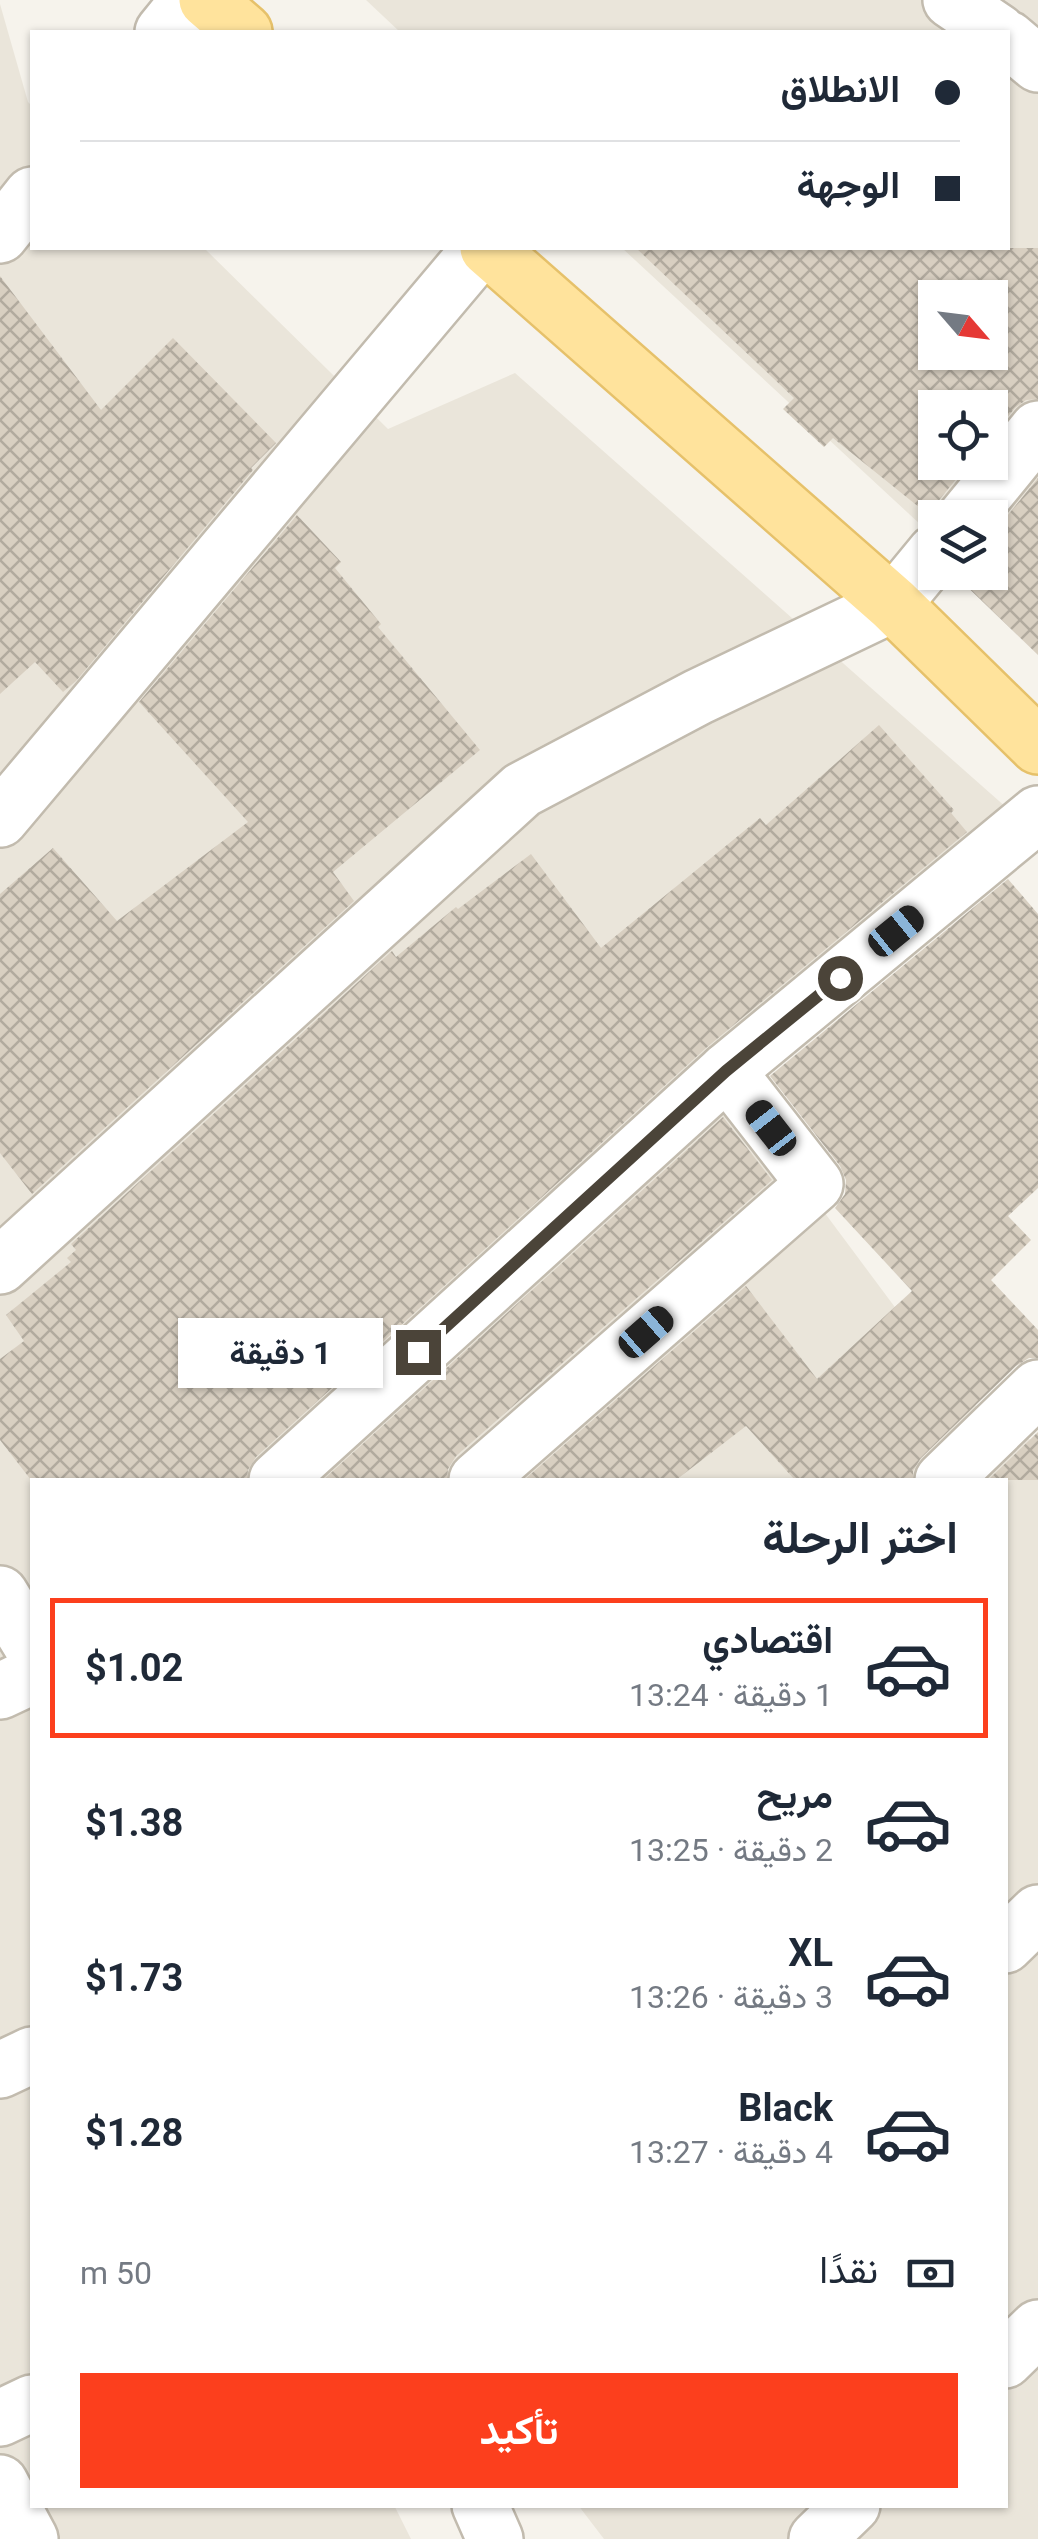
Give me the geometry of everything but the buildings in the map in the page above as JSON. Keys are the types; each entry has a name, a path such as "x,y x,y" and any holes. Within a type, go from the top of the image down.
{"main road":[{"path":"207,0 242,30"},
{"path":"486,250 892,604 1038,746"}],"street":[{"path":"164,30 188,0"},
{"path":"951,0 1001,30"},
{"path":"0,235 30,198"},
{"path":"0,819 482,250"},
{"path":"980,500 1038,429"},
{"path":"0,1266 522,790 698,697 892,604 918,573"},
{"path":"279,1478 726,1071 1038,814"},
{"path":"479,1478 815,1184 726,1071"},
{"path":"945,1478 1038,1388"},
{"path":"0,1594 30,1643"},
{"path":"0,1691 30,1677"},
{"path":"1008,1941 1038,1913"},
{"path":"0,2070 30,2056"},
{"path":"1008,2357 1038,2328"},
{"path":"0,2418 30,2404"},
{"path":"0,2482 30,2539"},
{"path":"481,2508 496,2539"},
{"path":"817,2539 849,2508"}],"shaded area":[{"path":"366,0 1038,0 1038,635 1004,590 1008,590 1008,500 918,500 918,522 624,250 1010,250 1010,30 398,30"},
{"path":"0,4 30,104 30,250 206,250 388,429 515,373 1025,824 732,1084 929,1353 1000,1433 1038,1441 1038,2539 604,2539 580,2508 1008,2508 1008,1478 30,1478 30,2508 396,2508 411,2539 0,2539"}],"route":[{"path":"418,1352 726,1071 840,978"}]}
